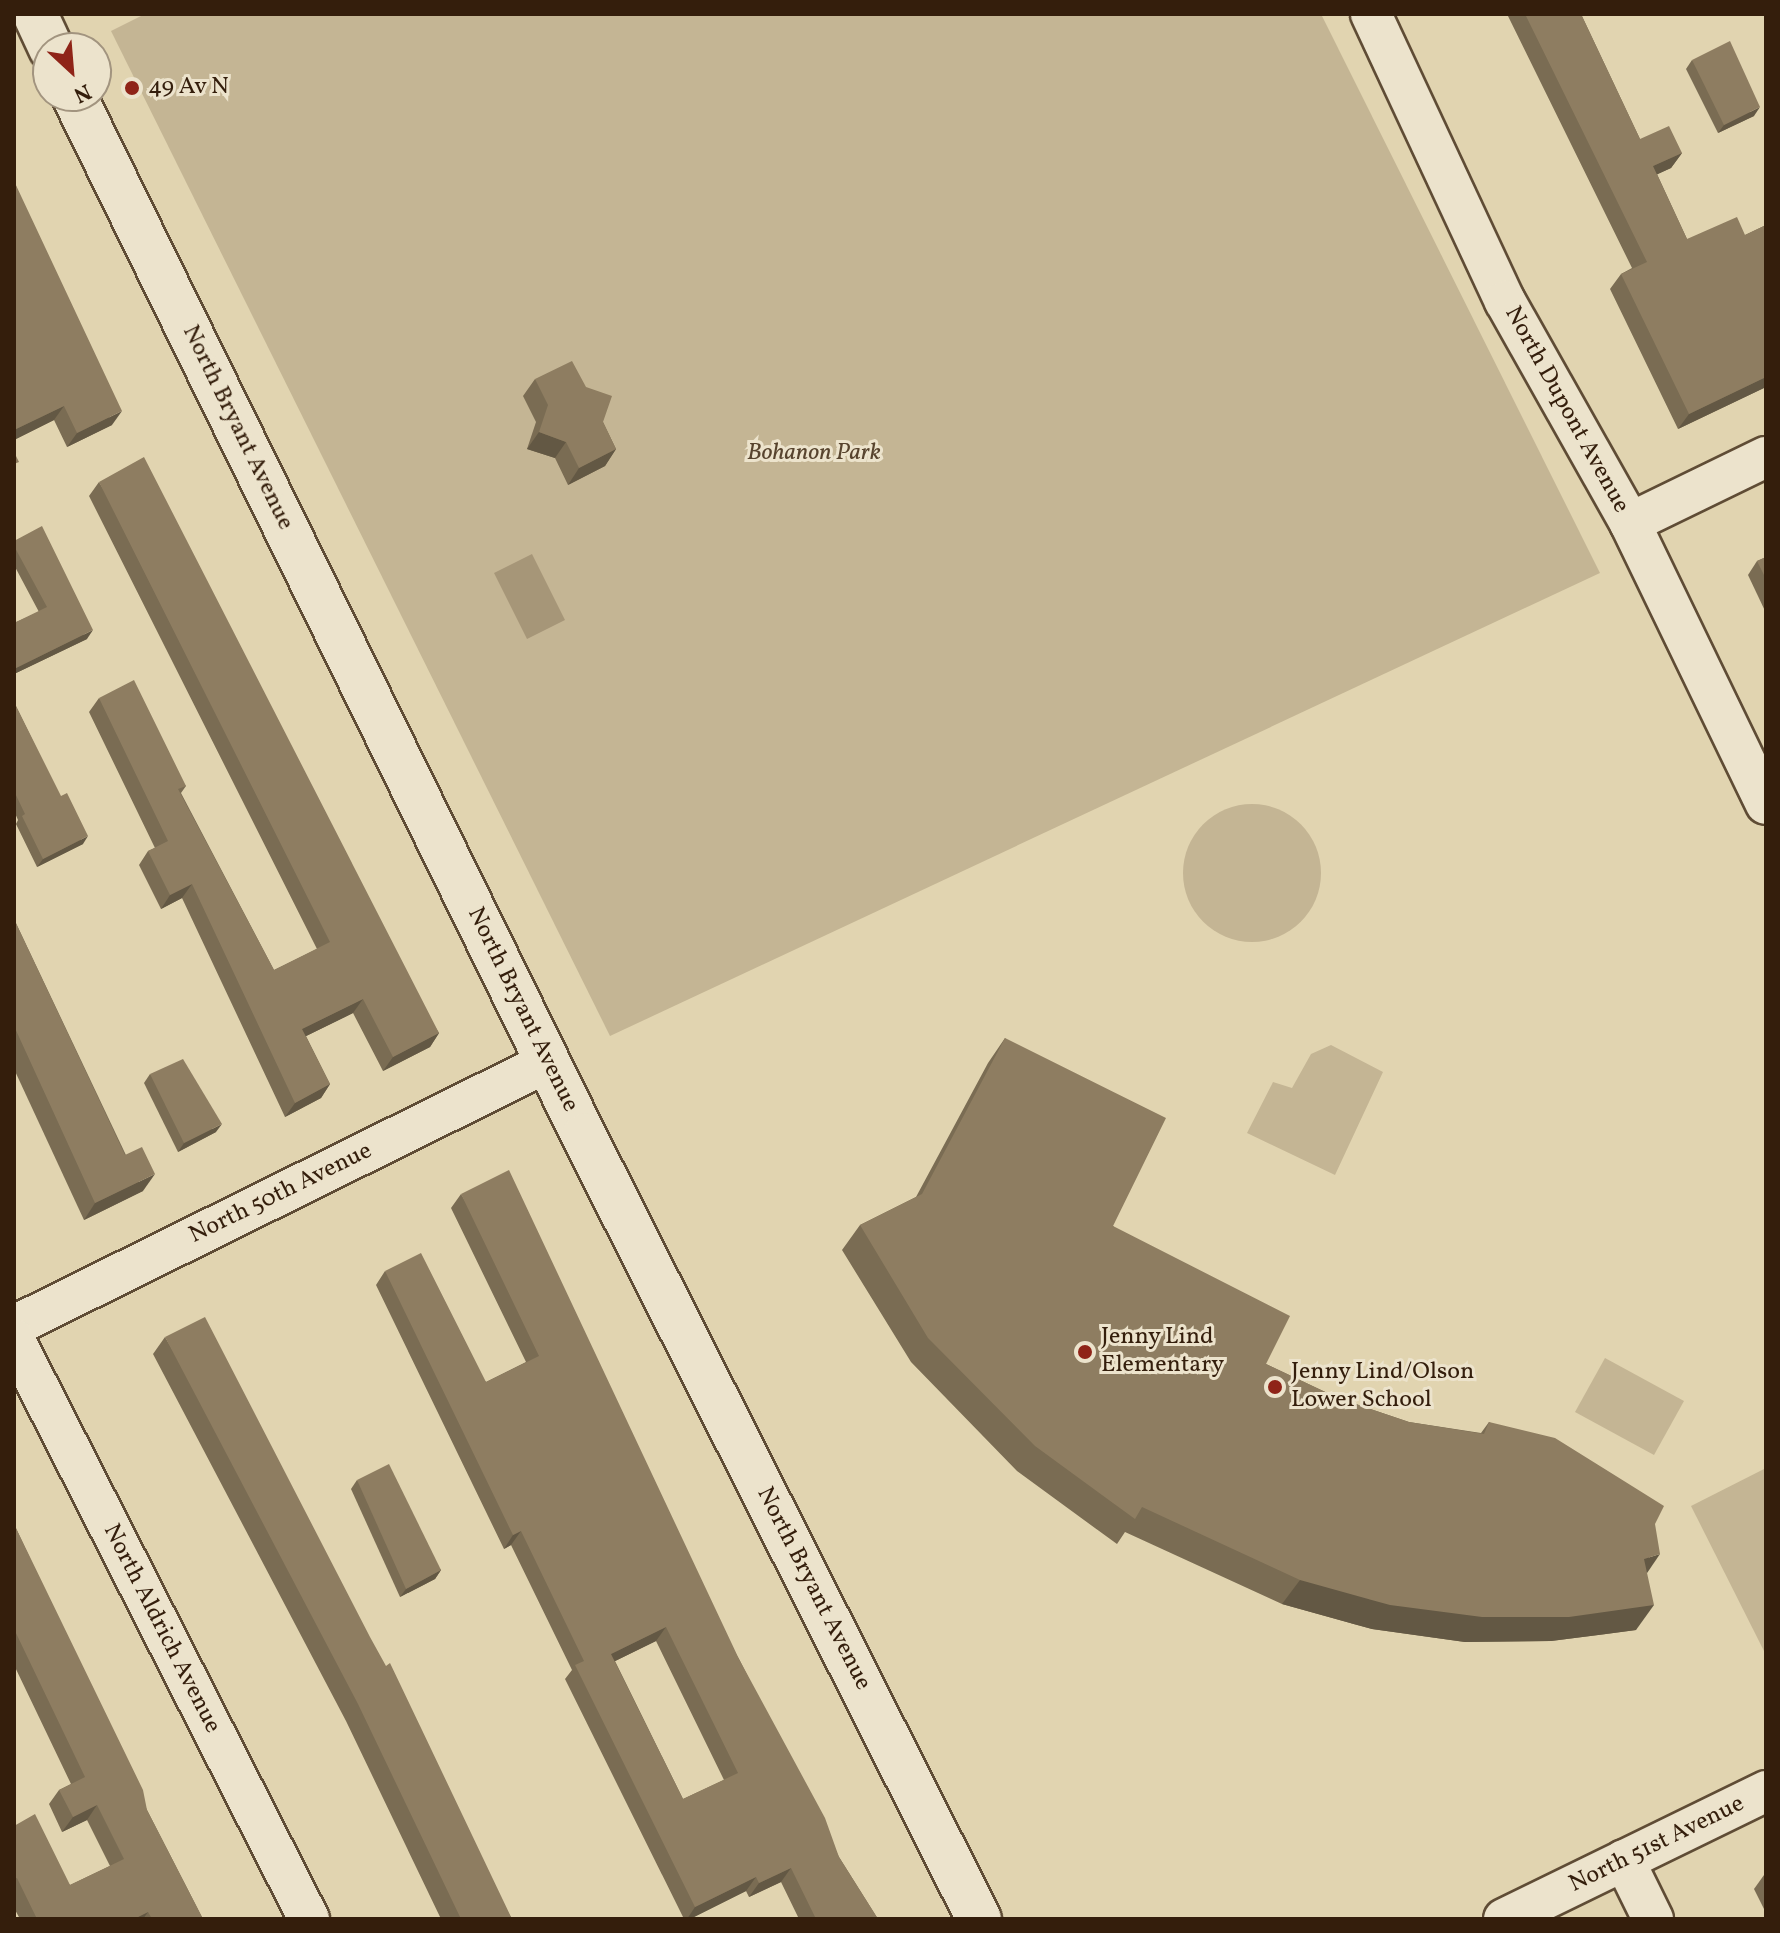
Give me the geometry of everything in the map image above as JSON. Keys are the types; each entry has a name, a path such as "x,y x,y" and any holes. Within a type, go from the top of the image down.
{"street":[{"name":"North Dupont Avenue","path":"1371,14 1505,301 1630,523 1766,804"},
{"name":"North Bryant Avenue","path":"82,112 548,1062 979,1919"},
{"path":"1630,523 1766,457"},
{"name":"North 50th Avenue","path":"14,1326 548,1062"},
{"name":"North Aldrich Avenue","path":"14,1339 309,1919"},
{"name":"North 51st Avenue","path":"1504,1919 1766,1791"},
{"path":"1624,1860 1653,1919"}],"green space":[{"name":"Bohanon Park","path":"145,14 1321,14 1600,573 610,1036 111,31"},
{"path":"1252,804 1278,810 1301,824 1315,847 1321,873 1315,899 1301,922 1278,936 1252,942 1226,936 1203,922 1189,899 1183,873 1189,847 1203,824 1226,810"},
{"path":"1331,1045 1383,1072 1335,1175 1247,1133 1273,1082 1292,1088 1311,1054"},
{"path":"1605,1358 1684,1401 1654,1455 1575,1412"},
{"path":"1766,1468 1766,1655 1691,1506"}],"shaded area":[{"path":"532,554 565,620 527,639 494,573"}],"building":[{"path":"1525,14 1581,14 1640,139 1669,126 1682,153 1653,166 1687,239 1737,217 1745,235 1766,225 1766,377 1689,414 1621,274 1647,262"},
{"path":"1730,41 1760,107 1724,125 1692,60"},
{"path":"14,181 122,411 77,433 64,406 14,430"},
{"path":"572,361 586,387 612,396 603,422 616,449 579,468 566,442 539,432 548,405 535,379"},
{"path":"144,457 439,1033 393,1057 363,999 302,1029 330,1084 295,1103 192,884 170,895 148,851 168,841 99,698 134,680 186,786 178,789 274,970 330,942 99,482"},
{"path":"42,526 93,630 14,669 14,623 47,607 14,541"},
{"path":"1766,557 1766,579 1757,561"},
{"path":"14,702 61,796 67,793 88,836 43,859 22,816 25,814 14,791"},
{"path":"14,919 125,1155 142,1147 155,1174 95,1203 14,1026"},
{"name":"Jenny Lind Elementary","path":"1005,1038 1166,1118 1113,1226 1290,1316 1266,1364 1338,1398 1409,1422 1484,1434 1489,1422 1555,1438 1664,1506 1655,1524 1660,1554 1644,1559 1654,1605 1569,1617 1482,1617 1390,1605 1300,1580 1142,1507 1135,1519 1035,1446 928,1338 860,1225 922,1194"},
{"path":"183,1059 222,1124 184,1143 150,1074"},
{"path":"509,1170 739,1659 825,1818 839,1857 878,1919 816,1919 791,1868 759,1883 756,1877 695,1907 575,1665 584,1661 521,1531 513,1535 385,1271 421,1253 486,1382 539,1356 461,1194","holes":["666,1627 738,1773 683,1799 611,1654"]},
{"path":"205,1317 370,1637 386,1666 390,1663 512,1919 461,1919 358,1704 165,1337"},
{"path":"389,1464 441,1570 406,1589 357,1480"},
{"path":"14,1524 143,1790 147,1810 203,1919 152,1919 148,1912 134,1919 37,1919 17,1878 14,1879 14,1826 35,1814 70,1885 124,1859 97,1805 73,1817 59,1790 85,1777 14,1629"}],"place":[{"name":"49 Av N","path":"132,88"},
{"name":"Jenny Lind Elementary","path":"1085,1352"},
{"name":"Jenny Lind/Olson Lower School","path":"1275,1387"}]}
